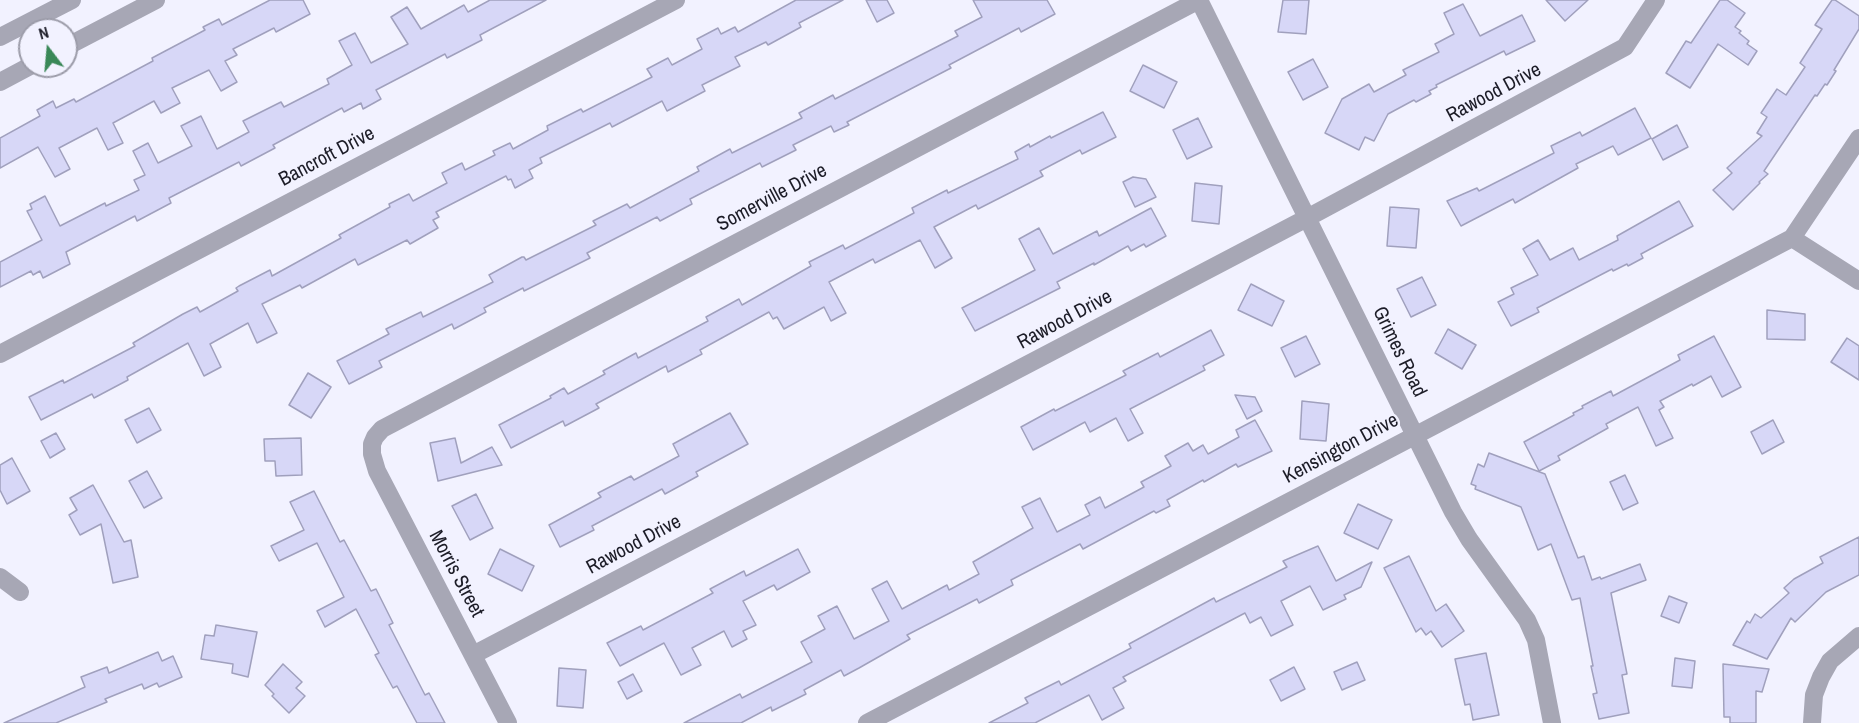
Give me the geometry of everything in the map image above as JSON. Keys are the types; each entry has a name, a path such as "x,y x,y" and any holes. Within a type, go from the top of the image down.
{"street":[{"path":"0,38 72,0"},
{"path":"78,41 156,0"},
{"name":"Bancroft Drive","path":"0,354 676,0"},
{"name":"Grimes Road","path":"1199,0 1469,539 1532,629 1552,723"},
{"name":"Somerville Drive","path":"372,444 382,429 394,422 1199,0"},
{"name":"Rawood Drive","path":"473,655 1307,218 1625,47 1656,0"},
{"path":"0,82 18,72"},
{"name":"Kensington Drive","path":"867,723 1792,238 1859,138"},
{"path":"1792,238 1859,281"},
{"name":"Morris Street","path":"372,444 372,454 377,471 508,723"},
{"path":"0,577 20,592"},
{"path":"1812,723 1814,695 1825,669 1836,654 1859,636"}],"building":[{"path":"270,0 303,0 310,14 276,32 274,28 233,49 237,55 225,61 237,82 221,91 209,70 172,88 180,103 161,113 154,101 113,123 123,143 108,150 97,128 59,148 70,169 55,177 38,147 0,168 0,138 40,116 37,110 53,101 56,108 74,99 76,102 153,61 152,58 205,30 203,27 219,19 222,25"},
{"path":"490,0 546,0 480,35 482,40 447,58 445,54 376,90 381,99 363,109 361,103 344,112 342,108 273,145 275,148 241,166 239,162 169,198 171,203 137,221 135,216 66,252 70,264 43,278 40,271 33,275 31,271 0,287 0,262 42,240 27,211 32,209 30,204 45,196 60,226 105,203 106,206 139,190 134,180 145,175 133,151 148,143 158,163 192,146 181,126 201,116 217,149 249,132 243,121 281,102 284,107 329,84 327,79 352,65 339,41 355,33 371,63 408,44 391,17 407,7 421,29 464,5 468,12"},
{"path":"796,0 843,0 799,23 801,27 768,45 766,42 735,57 740,66 702,85 705,91 667,111 662,101 612,127 610,123 540,158 542,163 529,170 533,178 515,188 511,179 508,180 506,176 436,212 439,217 433,220 438,228 410,244 407,240 358,265 355,259 302,288 300,285 262,304 277,333 257,343 248,323 210,344 221,367 204,376 188,343 94,398 92,394 41,420 29,397 63,380 64,383 135,346 133,343 197,307 200,312 238,291 236,288 239,286 270,270 272,276 341,238 339,235 390,207 389,204 409,194 413,201 447,183 442,173 462,163 465,170 495,155 493,151 510,143 513,149 548,130 547,126 581,109 583,112 652,77 647,69 668,58 672,65 702,49 697,39 718,28 721,34 735,27 738,32"},
{"path":"866,0 887,0 894,13 877,22"},
{"path":"973,0 1047,0 1055,14 1021,32 1019,28 949,65 951,68 847,122 849,125 834,132 831,126 793,145 796,150 762,167 760,163 690,199 692,204 660,221 657,217 587,253 590,258 484,308 486,312 454,329 452,324 379,361 382,367 349,384 337,361 389,334 386,329 421,312 423,317 493,282 489,275 522,257 526,260 596,225 593,221 627,204 630,208 699,171 697,167 730,149 732,153 802,118 799,113 833,95 835,99 958,36 955,31 982,17"},
{"path":"1283,0 1309,0 1306,34 1278,32"},
{"path":"1546,0 1588,0 1565,21"},
{"path":"1720,0 1727,0 1745,13 1735,27 1749,41 1747,44 1757,51 1748,65 1718,44 1690,88 1666,73 1686,41 1691,43"},
{"path":"1832,0 1859,16 1859,29 1827,85 1825,84 1817,96 1815,95 1764,171 1768,174 1733,210 1713,190 1732,173 1727,168 1762,136 1757,133 1767,117 1761,113 1777,89 1786,95 1805,67 1800,63 1822,29 1815,25"},
{"path":"1463,4 1480,36 1522,15 1535,41 1506,55 1504,51 1436,85 1437,87 1429,91 1431,94 1388,114 1374,141 1365,137 1359,150 1325,133 1342,99 1369,84 1374,92 1406,75 1403,70 1439,52 1435,44 1454,34 1444,13"},
{"path":"1313,59 1328,87 1303,100 1288,72"},
{"path":"1143,65 1177,82 1164,108 1130,91"},
{"path":"1635,108 1651,138 1618,155 1613,146 1576,164 1578,168 1515,203 1513,199 1461,226 1447,201 1477,188 1479,191 1554,153 1551,146 1580,132 1582,136"},
{"path":"1103,112 1116,137 1082,154 1080,150 1040,171 1043,176 978,209 976,205 934,227 952,258 935,268 920,240 875,263 873,259 829,282 846,313 831,321 824,307 784,329 777,317 773,319 769,312 700,350 702,354 668,372 666,366 596,404 599,408 565,426 563,421 511,448 499,425 551,398 550,396 564,388 568,394 605,374 603,371 636,353 638,358 708,321 706,317 739,299 742,305 811,266 809,262 843,245 845,249 914,213 912,208 1018,159 1015,152 1029,144 1030,147 1050,136 1051,138"},
{"path":"1198,118 1212,147 1187,159 1173,130"},
{"path":"1677,125 1688,147 1663,160 1652,139"},
{"path":"1133,177 1146,179 1156,197 1135,207 1123,182"},
{"path":"1195,183 1222,186 1219,224 1192,221"},
{"path":"1679,201 1693,226 1641,254 1643,258 1628,266 1627,264 1613,271 1612,269 1537,308 1539,312 1511,326 1498,302 1514,294 1511,288 1538,275 1523,249 1538,240 1550,260 1573,248 1579,260 1618,240 1617,236"},
{"path":"1390,207 1419,209 1416,248 1387,246"},
{"path":"1151,208 1166,236 1146,247 1144,244 1131,251 1128,246 1057,282 1060,288 975,331 962,308 1035,270 1019,239 1039,228 1053,254 1097,231 1099,236"},
{"path":"1422,277 1436,305 1411,317 1397,289"},
{"path":"1251,284 1284,301 1272,326 1238,310"},
{"path":"1767,310 1805,314 1805,340 1767,339"},
{"path":"1448,329 1476,345 1462,369 1435,353"},
{"path":"1211,330 1224,355 1203,366 1205,370 1130,409 1143,433 1128,441 1116,418 1090,432 1085,422 1033,450 1021,427 1126,375 1123,371 1158,353 1160,357"},
{"path":"1306,336 1320,364 1295,377 1281,348"},
{"path":"1714,336 1741,387 1722,397 1711,376 1660,401 1664,407 1659,410 1673,438 1656,446 1638,407 1606,424 1608,428 1558,456 1560,460 1539,471 1524,442 1574,415 1573,413 1583,408 1582,406 1611,391 1613,396 1680,360 1678,355"},
{"path":"1847,338 1859,346 1859,380 1831,362"},
{"path":"308,373 331,387 311,418 289,405"},
{"path":"1235,395 1255,397 1262,411 1247,419"},
{"path":"1302,401 1329,404 1326,441 1300,439"},
{"path":"149,408 161,430 137,443 125,420"},
{"path":"730,413 748,444 696,472 698,476 665,494 662,489 592,526 594,530 560,547 549,525 601,497 598,493 631,476 634,480 679,456 673,444"},
{"path":"1255,420 1272,451 1238,467 1236,464 1204,482 1203,480 1167,500 1170,506 1156,513 1154,511 1083,549 1080,544 1011,580 1013,585 979,603 977,599 907,635 910,639 859,668 844,676 841,670 804,690 806,694 772,711 771,707 741,723 684,723 740,694 742,698 812,662 801,642 825,629 818,616 837,606 854,639 889,621 872,589 887,581 902,609 947,585 949,590 979,574 973,562 1033,528 1022,507 1040,498 1057,532 1090,515 1085,505 1100,497 1105,508 1144,487 1141,482 1171,466 1165,456 1188,443 1193,451 1203,445 1208,454 1239,437 1236,430"},
{"path":"1773,420 1784,442 1762,454 1751,432"},
{"path":"56,433 65,449 50,458 41,441"},
{"path":"301,438 302,475 276,476 275,461 265,461 264,439"},
{"path":"455,438 461,463 492,447 502,465 438,481 430,443"},
{"path":"1489,453 1545,474 1578,558 1584,556 1592,580 1600,577 1601,579 1640,564 1646,580 1611,593 1627,674 1622,675 1629,713 1599,719 1593,694 1597,693 1591,666 1593,666 1580,598 1572,600 1551,544 1538,550 1521,507 1475,489 1476,486 1471,484 1478,464 1484,467"},
{"path":"12,458 30,491 7,504 0,490 0,465"},
{"path":"147,471 162,498 144,508 129,481"},
{"path":"1625,475 1638,503 1623,510 1610,482"},
{"path":"93,485 124,542 131,540 138,577 113,583 101,524 80,535 69,515 77,510 70,498"},
{"path":"314,491 340,542 344,540 371,591 376,589 393,623 389,625 425,695 429,693 445,723 417,723 397,686 393,688 375,655 379,653 356,609 325,627 317,611 344,597 317,543 279,561 271,546 304,530 290,502"},
{"path":"476,494 493,528 470,540 452,506"},
{"path":"1358,504 1392,520 1378,549 1344,533"},
{"path":"1859,537 1859,575 1826,592 1795,622 1791,618 1767,659 1733,645 1747,621 1750,623 1755,614 1761,618 1789,593 1784,588 1794,579 1823,563 1820,557"},
{"path":"1318,546 1336,581 1372,562 1361,587 1344,595 1346,599 1323,610 1310,586 1281,601 1293,625 1271,636 1261,617 1250,623 1245,613 1123,677 1126,681 1113,688 1124,708 1102,720 1089,695 1035,723 989,723 1028,703 1025,698 1059,681 1061,685 1131,648 1129,644 1214,598 1216,602 1287,567 1283,561"},
{"path":"500,549 534,566 522,591 488,574"},
{"path":"798,549 810,572 777,590 774,585 743,601 756,625 743,631 747,639 732,647 724,631 692,648 701,665 681,675 664,643 620,666 607,643 641,626 643,630 713,593 710,589 744,571 746,576"},
{"path":"1409,556 1436,611 1446,604 1464,631 1442,647 1431,631 1426,635 1421,628 1416,632 1384,568"},
{"path":"1669,596 1687,603 1679,623 1661,616"},
{"path":"216,625 257,632 248,677 232,673 233,664 201,659 205,635 214,636"},
{"path":"158,652 162,661 173,656 182,677 159,687 157,683 144,689 142,684 105,699 107,702 56,723 4,723 85,687 81,677 107,667 109,673"},
{"path":"1486,653 1499,715 1473,720 1470,704 1465,705 1455,659"},
{"path":"1675,658 1695,661 1692,688 1672,686"},
{"path":"1357,662 1365,680 1342,690 1334,672"},
{"path":"283,664 302,682 296,688 305,696 289,713 272,696 274,694 265,685"},
{"path":"1723,664 1769,669 1762,692 1756,691 1756,723 1730,723 1730,717 1724,717"},
{"path":"1294,667 1305,689 1281,701 1270,680"},
{"path":"559,668 586,670 583,708 557,706"},
{"path":"633,674 642,691 627,699 618,682"}]}
